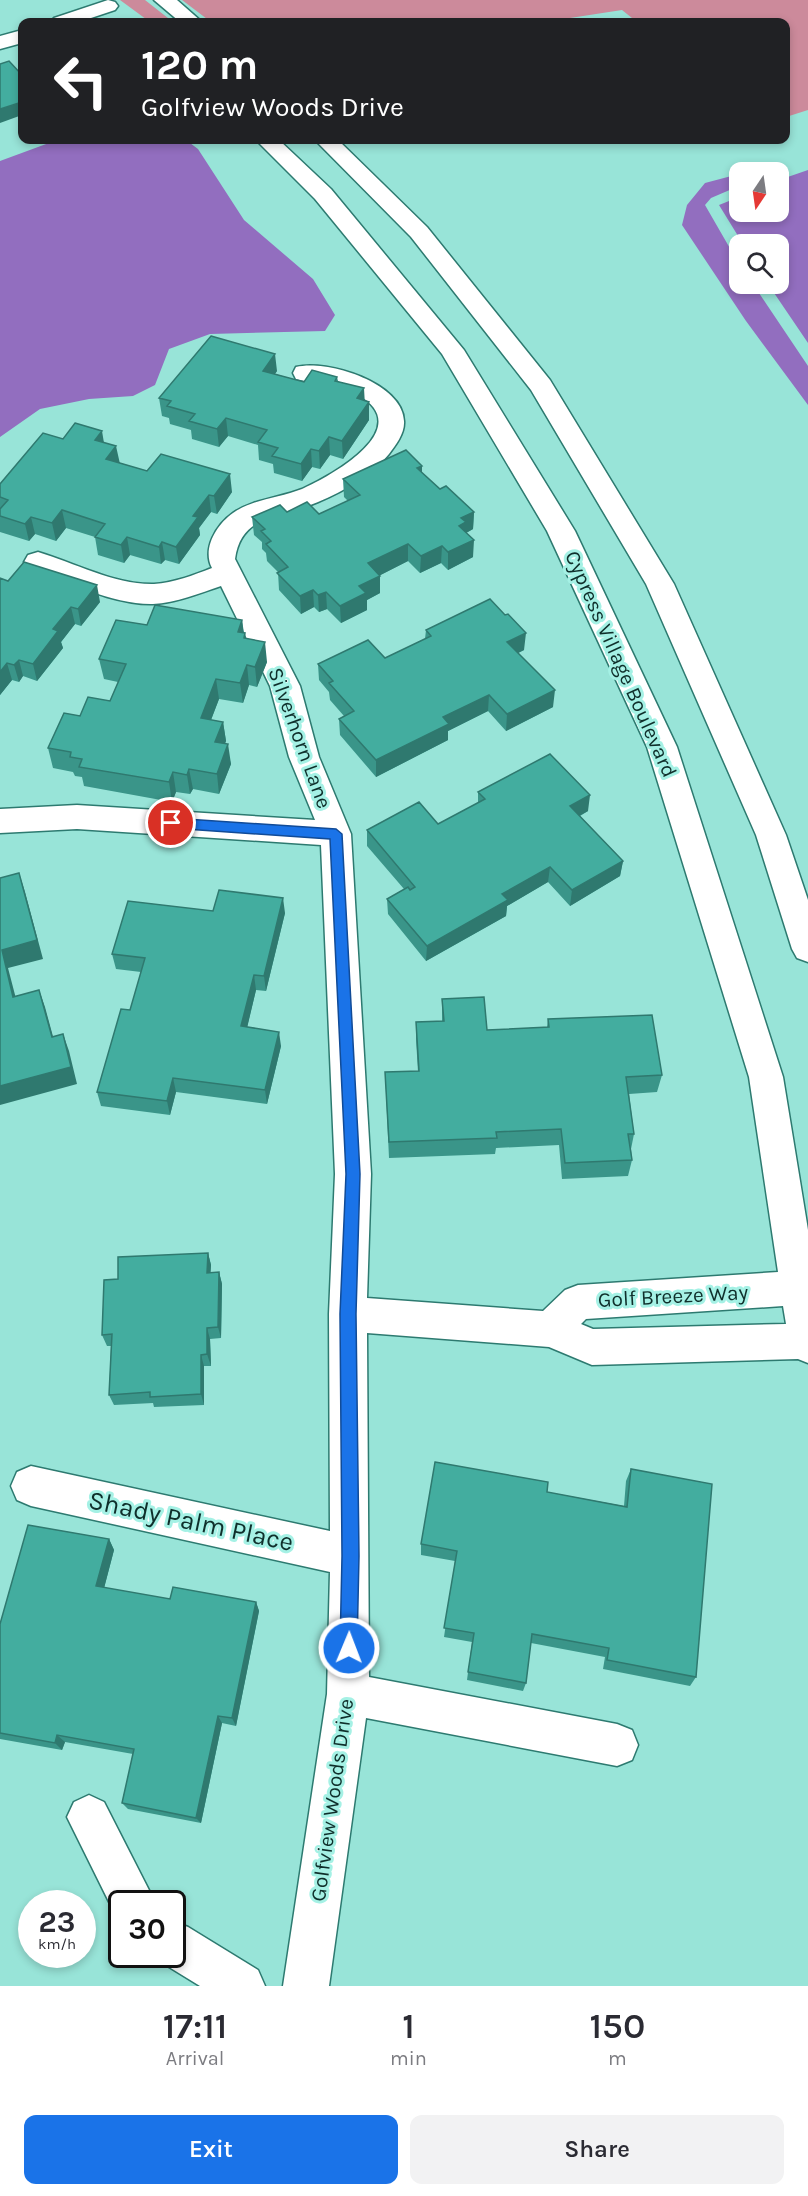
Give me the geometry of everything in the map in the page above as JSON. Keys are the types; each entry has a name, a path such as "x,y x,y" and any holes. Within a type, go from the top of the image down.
{"street":[{"path":"164,0 187,18"},
{"path":"75,18 109,8"},
{"path":"0,43 18,37"},
{"name":"Cypress Village Boulevard","path":"271,144 323,194 452,350 561,531 662,747 766,1077 804,1288 808,1342"},
{"path":"330,144 419,232 541,386 660,584 771,835 808,949"},
{"name":"Silverhorn Lane","path":"305,373 340,377 372,392 385,404 390,415 391,427 386,438 367,459 338,481 297,500 261,510 243,519 231,530 222,544 221,559 285,686 304,757 336,834"},
{"path":"38,562 132,591 153,594 180,589 228,573"},
{"path":"0,820 77,817 336,834"},
{"name":"Golfview Woods Drive","path":"306,1986 348,1695 350,1556 348,1314 353,1174 336,834"},
{"name":"Golf Breeze Way","path":"550,1329 578,1302 804,1288"},
{"path":"348,1314 550,1329 592,1347 808,1342"},
{"name":"Shady Palm Place","path":"31,1486 350,1556"},
{"path":"348,1695 617,1745"},
{"path":"88,1817 127,1890"},
{"path":"186,1952 242,1986"}],"shaded area":[{"path":"120,0 145,0 168,18 145,18"},
{"path":"182,0 808,0 808,110 790,116 790,18 632,18 622,10 570,18 206,18"},
{"path":"46,144 191,144 198,149 244,220 313,279 335,315 325,331 210,334 169,349 155,385 133,396 89,399 40,409 0,437 0,161"},
{"path":"808,170 808,343 775,294 789,294 789,234 737,234 729,222 789,222 789,177"},
{"path":"729,177 729,190 711,198 705,205 729,247 729,294 760,294 808,366 808,405 746,321 682,225 687,205 705,183"},
{"path":"729,201 729,221 719,205"}],"building":[{"path":"9,61 18,71 18,103 0,109 0,64"},
{"path":"211,336 275,354 263,371 304,382 312,370 337,377 335,381 364,388 357,398 369,402 342,441 329,437 319,451 311,449 301,464 272,456 278,448 258,442 267,430 226,418 217,429 189,421 195,414 167,406 171,401 159,398"},
{"path":"75,423 102,431 95,440 116,446 106,459 147,471 161,454 230,474 214,496 209,495 193,516 198,517 176,547 162,542 159,547 127,537 121,545 95,537 105,524 62,510 52,523 31,517 25,524 0,516 0,509 8,500 0,497 0,484 43,433 63,439"},
{"path":"406,450 422,466 417,468 440,489 446,486 474,512 461,518 466,522 459,526 474,540 448,552 442,546 421,556 408,544 368,563 380,576 359,586 366,593 340,606 326,592 318,595 313,590 300,596 277,573 288,567 266,544 271,541 261,531 265,529 252,517 280,505 287,512 307,502 319,514 360,495 343,479"},
{"path":"24,562 97,585 78,609 71,607 53,629 58,631 33,664 19,660 14,665 7,663 0,672 0,578 8,581"},
{"path":"490,599 526,633 507,642 555,690 507,714 489,695 443,717 449,724 376,760 339,719 354,711 329,683 333,681 318,664 368,640 385,658 431,636 426,630"},
{"path":"155,605 242,620 238,632 245,633 244,638 265,642 255,667 247,665 240,683 216,679 201,718 223,722 215,742 228,744 217,774 189,769 187,775 173,772 169,782 79,767 82,759 70,757 71,752 48,748 64,713 80,716 88,697 110,701 126,664 99,659 116,620 147,625"},
{"path":"550,754 590,795 570,806 623,861 572,890 550,867 502,894 508,900 427,946 387,899 408,887 410,890 415,887 367,830 419,802 438,824 485,799 478,792"},
{"path":"19,873 37,940 2,950 13,997 39,990 52,1037 63,1034 71,1067 0,1086 0,878"},
{"path":"219,890 283,898 264,976 254,975 241,1026 279,1032 265,1090 173,1078 167,1101 97,1092 121,1009 130,1010 145,958 112,954 128,901 213,911"},
{"path":"484,997 487,1030 549,1027 548,1019 652,1015 662,1075 626,1077 634,1134 628,1134 632,1160 565,1163 561,1129 496,1132 497,1138 389,1142 385,1072 419,1071 416,1022 444,1021 442,999"},
{"path":"208,1253 207,1273 219,1272 218,1327 207,1328 207,1354 201,1355 201,1394 150,1397 150,1392 109,1395 112,1334 102,1335 104,1280 118,1279 118,1257"},
{"path":"435,1462 548,1482 547,1492 627,1507 631,1469 712,1484 696,1677 607,1660 609,1648 532,1634 526,1683 468,1672 474,1633 444,1628 457,1551 421,1544"},
{"path":"28,1525 109,1539 96,1586 170,1599 173,1587 256,1602 232,1718 218,1716 196,1818 122,1803 134,1749 57,1735 55,1743 0,1733 0,1624"}],"route":[{"path":"171,823 336,834 353,1174 348,1314 349,1648"}]}
